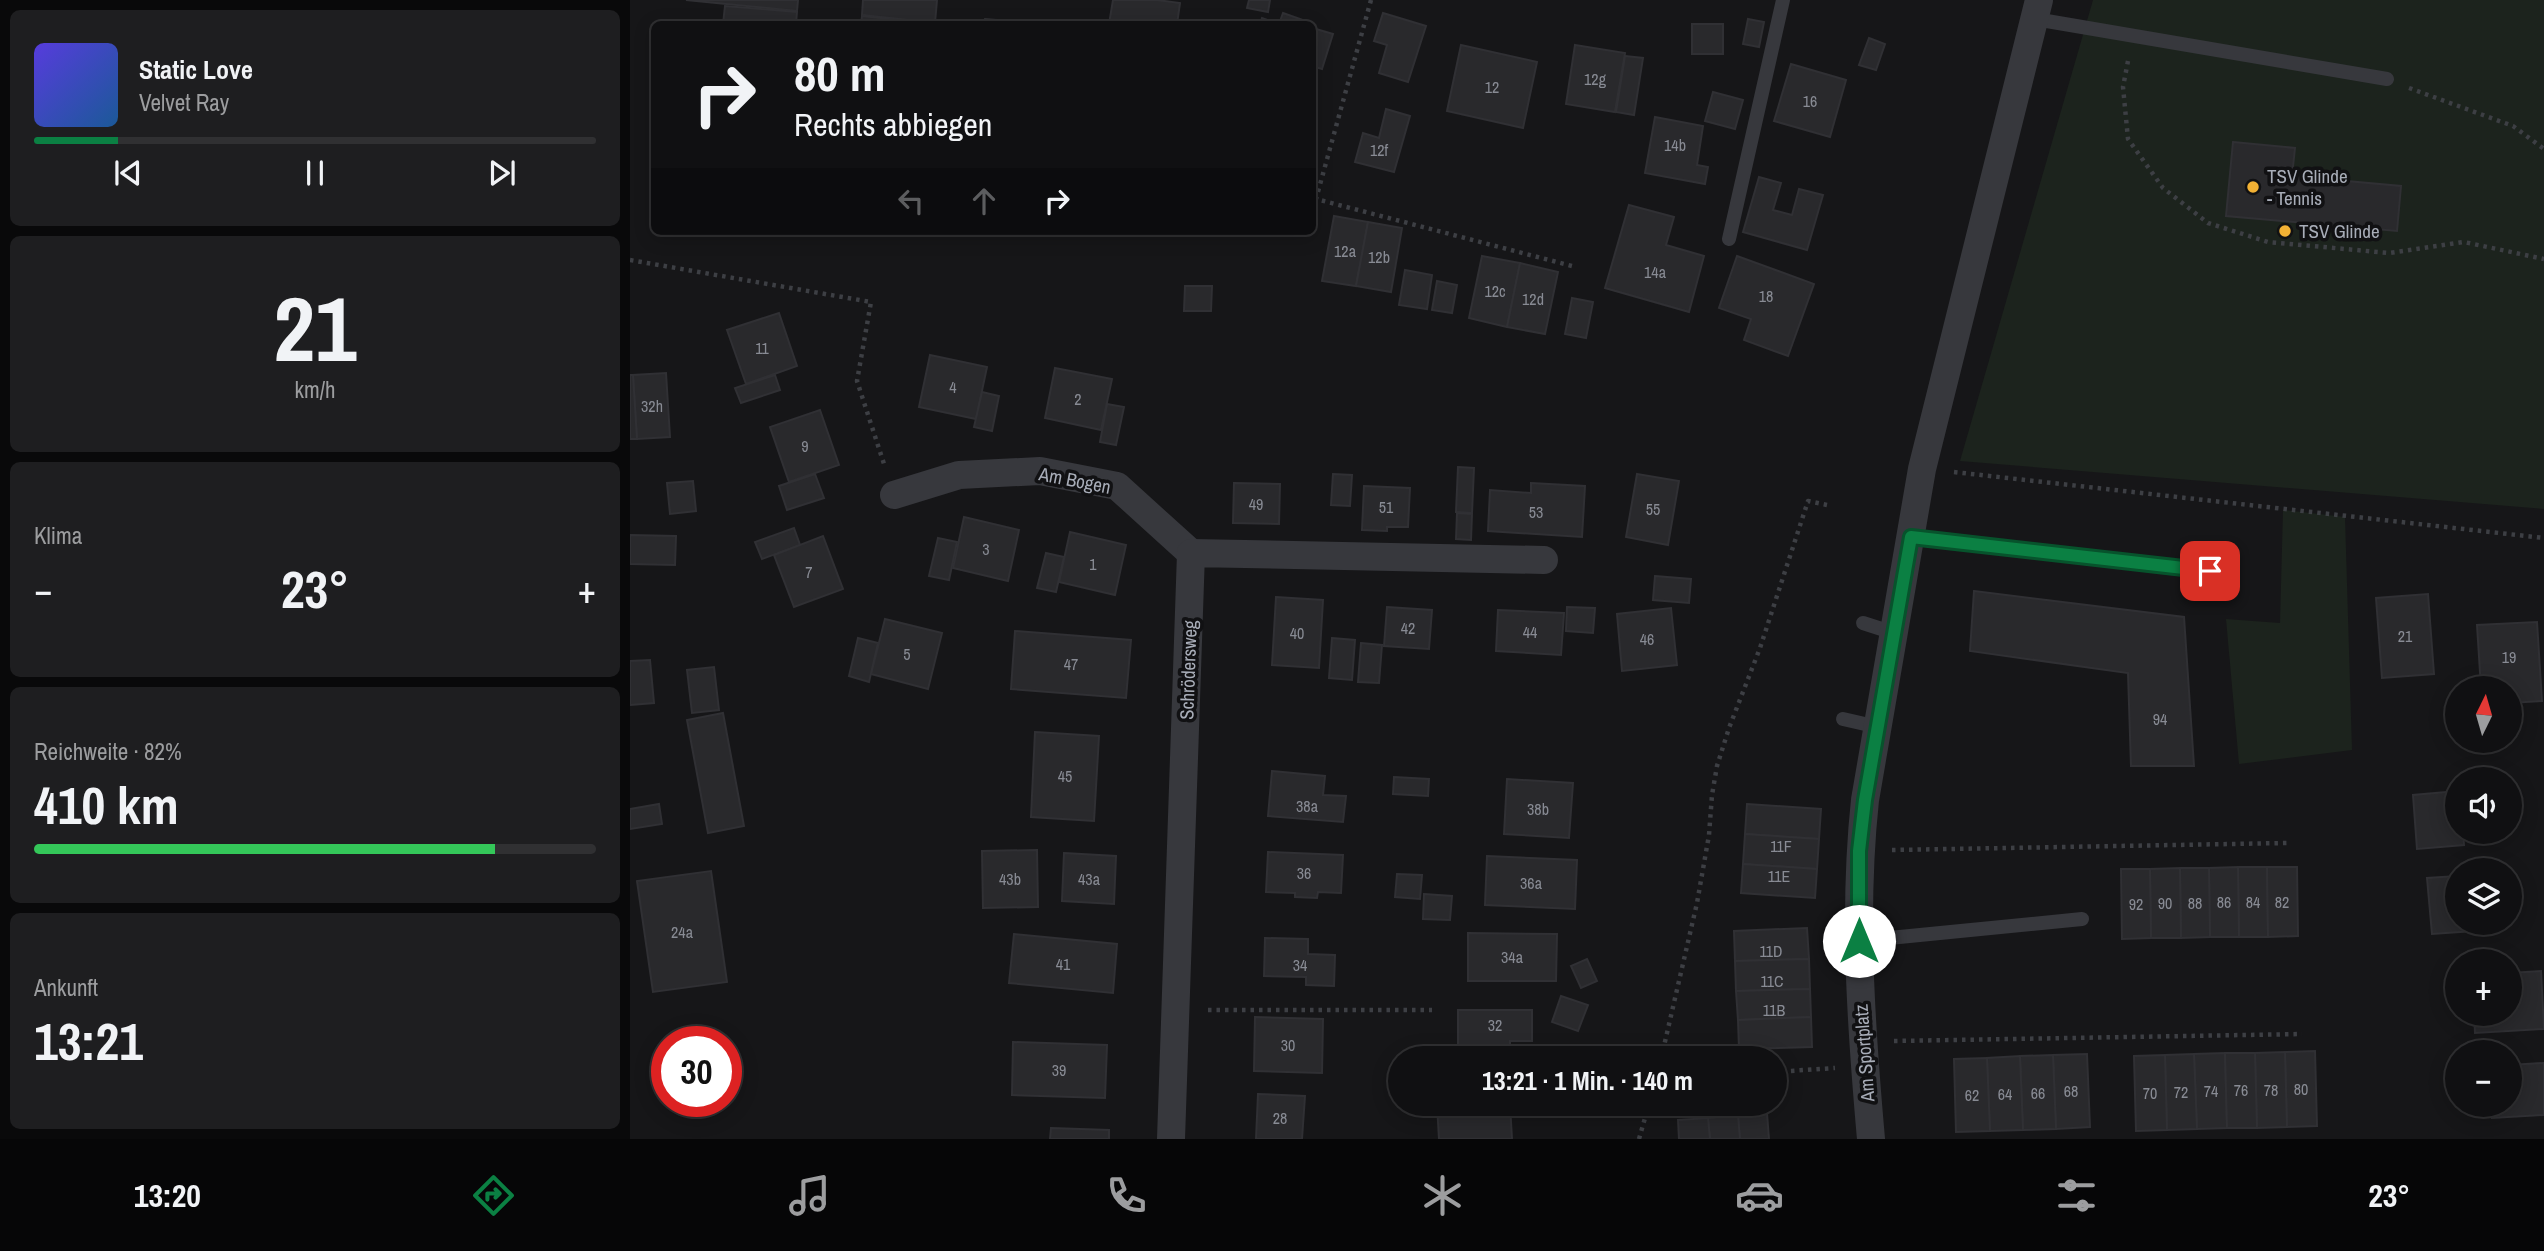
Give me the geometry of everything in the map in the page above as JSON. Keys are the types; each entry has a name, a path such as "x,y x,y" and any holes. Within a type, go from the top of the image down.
{"street":[{"name":"Am Sportplatz","path":"1871,1139 1863,1053 1859,941 1859,851 1865,800 1922,469 2037,9"},
{"name":"Am Bogen","path":"894,495 959,475 1040,471 1117,486 1191,554"},
{"path":"1191,554 1544,561"},
{"name":"Schrödersweg","path":"1171,1139 1191,554"}],"lane":[{"path":"1729,239 1783,0"},
{"path":"2037,9 2133,36 2387,79"},
{"path":"1911,537 2210,571"},
{"path":"1863,623 1894,633"},
{"path":"1843,719 1878,727"},
{"path":"1859,941 2082,919"}],"path":[{"path":"1371,0 1316,199 1572,266"},
{"path":"2133,36 2123,87 2128,139 2163,188 2208,223 2268,242 2389,253 2464,242 2544,258"},
{"path":"2387,79 2513,126 2544,149"},
{"path":"630,260 871,302 857,382 894,495"},
{"path":"1922,469 2544,538"},
{"path":"1664,1046 1697,903 1717,766 1760,648 1808,501 1827,505"},
{"path":"1859,851 2287,843"},
{"path":"1175,1010 1432,1010"},
{"path":"1787,1069 1863,1053 2302,1034"},
{"path":"1639,1139 1646,1116"}],"shaded area":[{"name":"TSV Glinde","path":"2093,0 2544,0 2544,509 1960,461"},
{"path":"2283,510 2345,517 2352,750 2239,764 2226,619 2280,623"}],"building":[{"path":"686,0 798,0 797,11"},
{"path":"863,0 937,0 935,21 862,15"},
{"path":"1113,0 1180,3 1177,21 1110,21"},
{"path":"1249,0 1270,0 1268,12 1247,8"},
{"path":"725,6 797,12 796,21 723,21"},
{"path":"1283,13 1306,21 1280,21"},
{"path":"1383,13 1426,26 1408,82 1379,73 1387,45 1374,41"},
{"path":"862,16 908,21 861,21"},
{"path":"1748,19 1764,22 1759,47 1743,44"},
{"path":"1692,24 1723,24 1723,54 1692,54"},
{"path":"1316,29 1333,34 1322,69 1316,67"},
{"path":"1869,38 1885,44 1876,70 1859,65"},
{"path":"1461,45 1537,62 1523,128 1447,111"},
{"path":"1575,45 1625,53 1615,112 1566,104"},
{"path":"1625,56 1643,58 1634,115 1616,112"},
{"path":"1791,64 1846,80 1830,137 1774,121"},
{"path":"1713,92 1743,100 1735,129 1705,121"},
{"path":"1386,109 1410,116 1394,172 1355,162 1363,133 1379,138"},
{"path":"1655,117 1703,126 1697,165 1708,167 1705,184 1645,173"},
{"path":"2233,142 2295,148 2292,176 2401,186 2397,231 2226,216"},
{"path":"1759,177 1781,183 1773,210 1792,215 1799,189 1823,195 1807,250 1743,232"},
{"path":"1629,205 1674,217 1666,245 1704,256 1689,312 1605,288"},
{"path":"1334,216 1368,222 1356,286 1322,281"},
{"path":"1368,222 1402,228 1391,292 1356,286"},
{"path":"1482,256 1520,263 1507,327 1469,318"},
{"path":"1737,256 1814,284 1788,356 1744,340 1751,319 1719,308"},
{"path":"1520,263 1558,272 1545,334 1507,327"},
{"path":"1405,270 1432,275 1427,309 1399,305"},
{"path":"1437,281 1457,285 1452,313 1432,310"},
{"path":"1185,286 1212,286 1211,311 1184,311"},
{"path":"1572,298 1593,302 1586,338 1565,334"},
{"path":"779,313 797,366 746,384 727,330"},
{"path":"930,355 987,367 976,419 919,407"},
{"path":"1055,368 1112,379 1101,430 1045,418"},
{"path":"666,373 670,437 637,439 633,375"},
{"path":"630,375 633,375 637,439 630,439"},
{"path":"775,375 780,390 741,403 735,388"},
{"path":"982,392 999,396 992,431 974,427"},
{"path":"1107,404 1124,407 1116,445 1100,442"},
{"path":"820,410 839,465 789,482 770,427"},
{"path":"1458,467 1474,468 1472,513 1456,512"},
{"path":"815,474 824,498 787,510 779,486"},
{"path":"1333,474 1352,475 1350,506 1331,505"},
{"path":"1637,474 1679,481 1668,545 1626,537"},
{"path":"693,481 696,511 670,514 667,483"},
{"path":"1234,483 1280,484 1279,524 1233,523"},
{"path":"1531,483 1585,486 1582,537 1488,531 1490,490 1531,493"},
{"path":"1364,486 1410,488 1408,527 1387,527 1387,531 1362,530"},
{"path":"1457,513 1472,514 1471,540 1456,539"},
{"path":"964,517 1019,530 1008,581 953,568"},
{"path":"794,528 800,545 762,559 755,542"},
{"path":"1070,532 1126,545 1115,595 1059,582"},
{"path":"630,535 676,536 675,565 630,564"},
{"path":"823,536 843,589 794,607 774,555"},
{"path":"938,538 957,542 949,580 929,576"},
{"path":"1046,553 1064,557 1056,592 1037,588"},
{"path":"1655,576 1691,579 1689,603 1653,600"},
{"path":"1974,591 2184,617 2194,766 2131,766 2128,673 1970,651"},
{"path":"2428,594 2434,674 2382,678 2376,598"},
{"path":"1276,597 1323,600 1319,668 1272,665"},
{"path":"1387,607 1432,610 1429,649 1384,646"},
{"path":"1567,607 1595,608 1593,633 1566,631"},
{"path":"1671,608 1677,665 1622,671 1617,614"},
{"path":"1498,610 1564,613 1561,655 1496,651"},
{"path":"885,619 942,633 928,689 871,674"},
{"path":"2537,622 2542,701 2522,702 2522,676 2480,676 2477,625"},
{"path":"1015,631 1131,640 1126,698 1011,689"},
{"path":"858,638 878,643 869,682 849,676"},
{"path":"1332,638 1355,640 1352,680 1329,678"},
{"path":"1361,643 1382,645 1379,683 1358,682"},
{"path":"650,660 654,703 630,705 630,661"},
{"path":"714,667 719,710 692,713 687,670"},
{"path":"723,713 744,826 708,833 687,720"},
{"path":"1035,732 1099,736 1094,821 1031,817"},
{"path":"1272,771 1325,776 1323,795 1346,796 1343,822 1268,816"},
{"path":"1394,777 1429,779 1428,796 1393,794"},
{"path":"1507,779 1573,783 1569,838 1504,834"},
{"path":"2445,792 2445,844 2464,845 2417,849 2413,795"},
{"path":"659,804 662,824 630,829 630,809"},
{"path":"1747,804 1821,809 1819,839 1745,834"},
{"path":"1745,834 1819,839 1817,869 1743,864"},
{"path":"1037,850 1038,907 983,908 982,851"},
{"path":"1268,852 1343,855 1341,893 1318,892 1317,898 1295,897 1295,893 1266,892"},
{"path":"1064,853 1116,856 1114,904 1062,901"},
{"path":"1487,856 1577,860 1575,909 1485,905"},
{"path":"1743,864 1817,869 1815,898 1741,893"},
{"path":"2238,867 2267,867 2268,937 2239,937"},
{"path":"2238,867 2239,937 2210,937 2209,868"},
{"path":"2267,867 2297,867 2298,936 2268,937"},
{"path":"2180,868 2209,868 2210,937 2181,938"},
{"path":"2180,868 2181,938 2151,938 2150,869"},
{"path":"2121,869 2150,869 2151,938 2122,939"},
{"path":"711,871 727,982 653,992 637,881"},
{"path":"1397,874 1422,875 1420,899 1395,897"},
{"path":"2445,877 2445,933 2432,934 2427,878"},
{"path":"1424,894 1452,896 1450,920 1423,919"},
{"path":"1807,928 1809,959 1735,961 1734,931"},
{"path":"1468,933 1557,934 1556,981 1468,981"},
{"path":"1014,934 1117,944 1113,993 1009,983"},
{"path":"1265,938 1308,939 1308,954 1335,955 1334,986 1306,985 1306,977 1264,976"},
{"path":"1587,959 1597,981 1581,988 1571,966"},
{"path":"1809,959 1810,989 1736,991 1735,961"},
{"path":"2541,971 2544,1029 2475,1033 2475,1026 2522,1026 2522,972"},
{"path":"1810,989 1811,1017 1738,1020 1736,991"},
{"path":"1561,996 1588,1005 1578,1031 1552,1022"},
{"path":"1458,1010 1532,1010 1532,1041 1510,1041 1510,1046 1458,1046"},
{"path":"1255,1017 1323,1019 1322,1073 1254,1071"},
{"path":"1811,1017 1812,1047 1739,1046 1738,1020"},
{"path":"1013,1042 1107,1045 1105,1098 1012,1095"},
{"path":"2315,1051 2317,1126 2287,1127 2285,1052"},
{"path":"2285,1052 2287,1127 2257,1128 2255,1053"},
{"path":"2225,1053 2227,1128 2197,1129 2194,1054"},
{"path":"2225,1053 2255,1053 2257,1128 2227,1128"},
{"path":"2087,1054 2090,1127 2056,1129 2053,1055"},
{"path":"2194,1054 2197,1129 2167,1130 2165,1055"},
{"path":"2053,1055 2056,1129 2023,1130 2020,1056"},
{"path":"2165,1055 2167,1130 2136,1131 2134,1056"},
{"path":"2020,1056 2023,1130 1990,1131 1987,1058"},
{"path":"1987,1058 1990,1131 1956,1132 1954,1059"},
{"path":"2544,1063 2544,1115 2522,1116 2522,1064"},
{"path":"1258,1094 1305,1096 1302,1139 1256,1139"},
{"path":"1438,1116 1511,1116 1512,1139 1439,1139"},
{"path":"1738,1116 1767,1116 1769,1139 1740,1139"},
{"path":"1738,1116 1740,1139 1710,1139 1708,1118"},
{"path":"1708,1118 1710,1139 1679,1139 1678,1120"},
{"path":"1051,1128 1109,1130 1109,1139 1050,1139"}],"place":[{"name":"TSV Glinde - Tennis","path":"2253,187"},
{"name":"TSV Glinde","path":"2285,231"}],"route":[{"path":"1859,941 1859,851 1865,800 1911,537 2210,571"}]}
